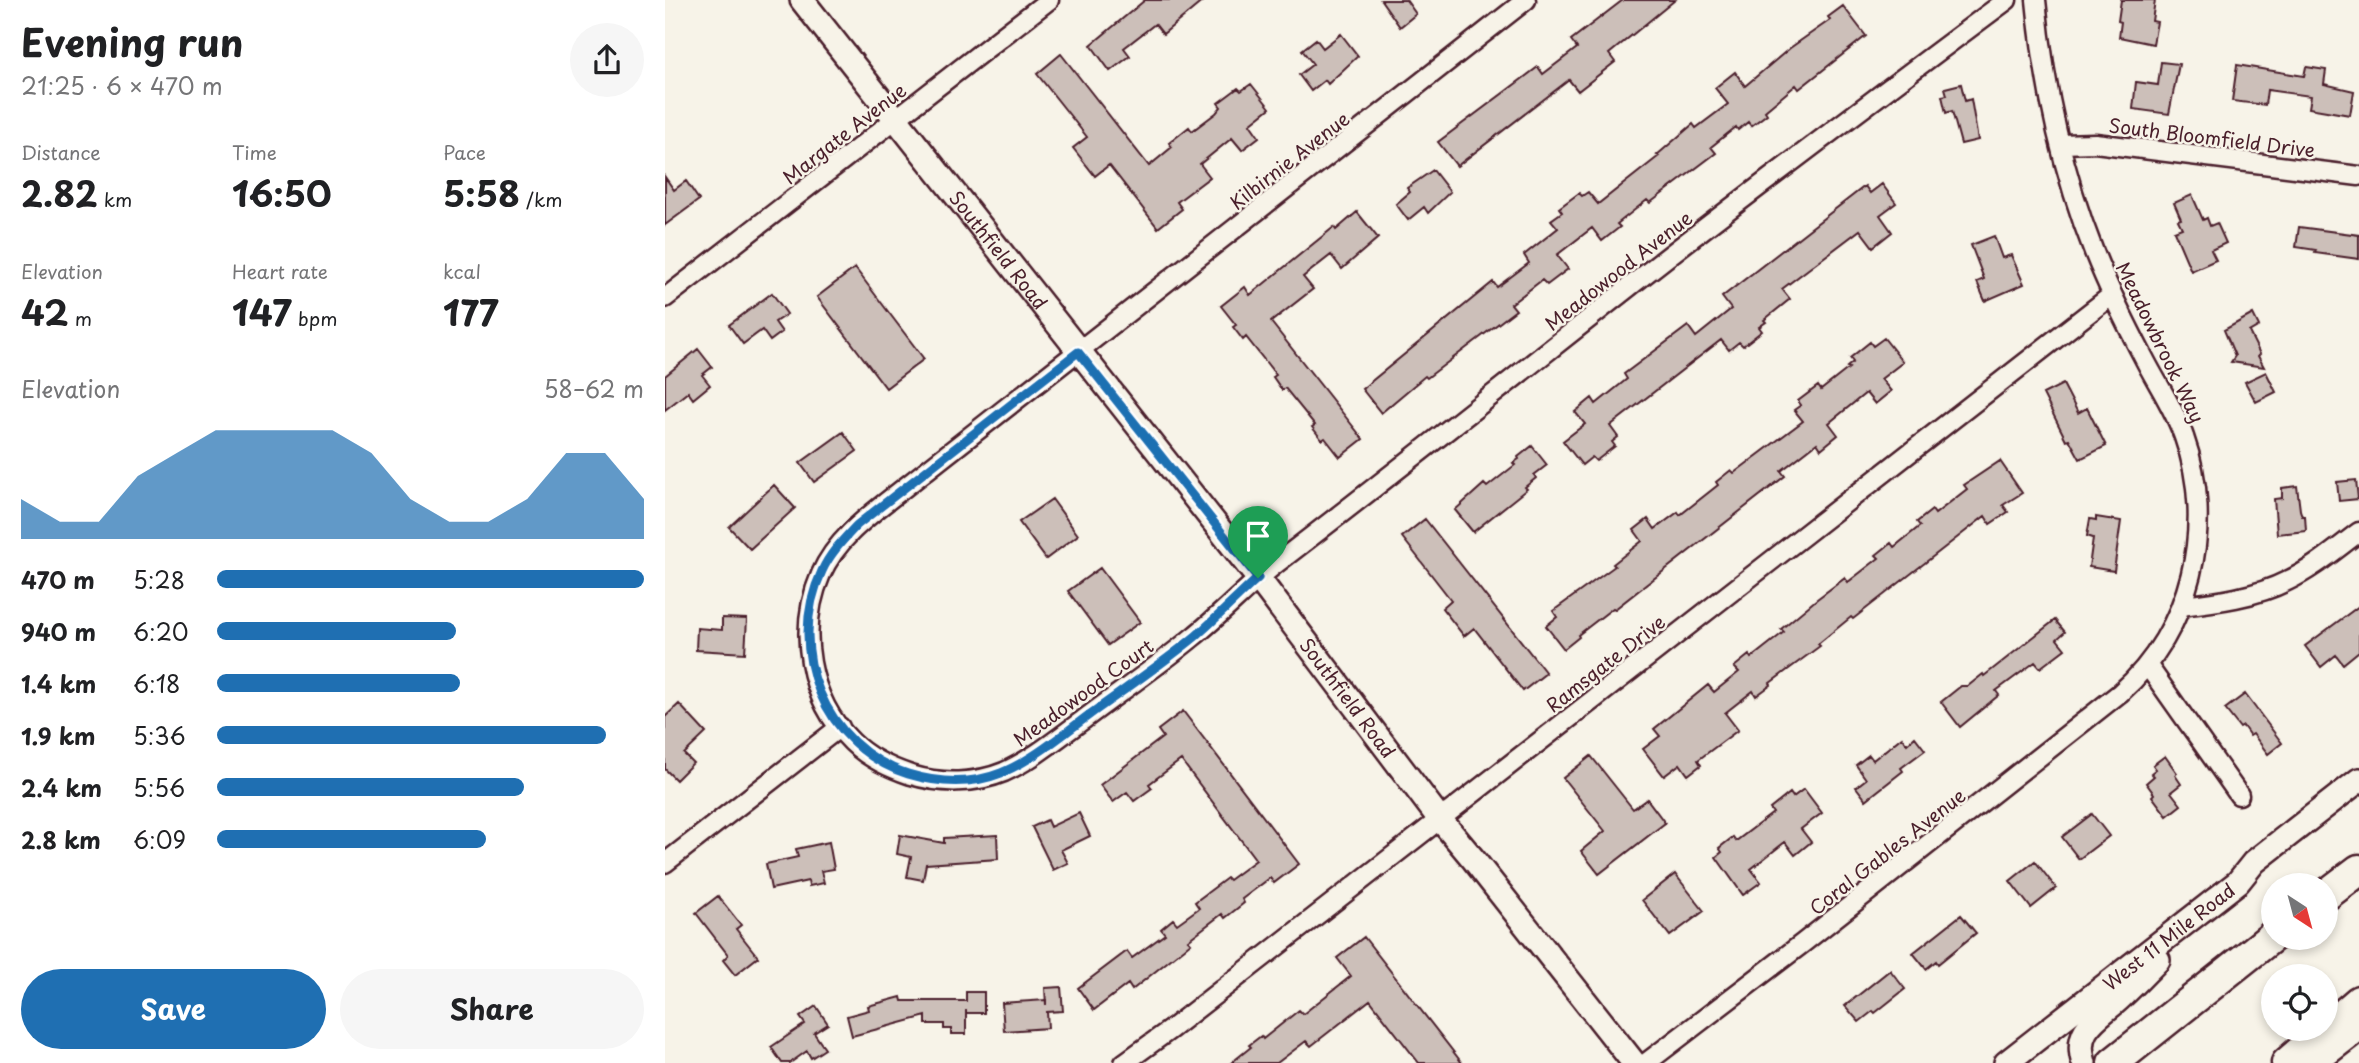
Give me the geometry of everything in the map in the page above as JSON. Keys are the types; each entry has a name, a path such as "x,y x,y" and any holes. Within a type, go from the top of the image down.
{"highway":[{"path":"2338,886 2359,870"},
{"path":"2113,1063 2261,946"},
{"path":"2287,1063 2359,1001"}],"main road":[{"name":"Southfield Road","path":"802,0 1258,578 1439,818 1634,1063"},
{"name":"West 11 Mile Road","path":"2006,1063 2238,882 2254,862 2359,779"},
{"path":"2083,1054 2082,1038 2090,1023 2121,998 2218,897"},
{"path":"2315,1063 2359,1029"}],"street":[{"name":"Margate Avenue","path":"665,298 1048,0"},
{"name":"Kilbirnie Avenue","path":"1078,352 1526,0"},
{"name":"Meadowood Avenue","path":"1258,578 1646,274 2007,0"},
{"name":"Meadowbrook Way","path":"2036,0 2045,76 2060,144 2089,238 2112,295 2176,417 2191,458 2196,482 2198,517 2190,581 2171,630 2148,666"},
{"name":"South Bloomfield Drive","path":"2060,144 2095,143 2359,176"},
{"name":"Ramsgate Drive","path":"1124,1063 2112,295"},
{"name":"Meadowood Court","path":"1078,352 857,525 835,548 822,571 816,589 808,625 808,648 813,675 827,707 851,742 870,757 895,770 930,781 962,782 1000,774 1035,755 1172,654 1197,635 1258,578"},
{"path":"2181,606 2217,601 2285,583 2359,532"},
{"path":"2148,666 2239,795"},
{"name":"Coral Gables Avenue","path":"1646,1063 2074,731 2128,687 2148,666"},
{"path":"665,863 840,727"}],"building":[{"path":"1145,0 1204,0 1163,34 1155,24 1124,48 1130,56 1110,71 1091,45"},
{"path":"1381,0 1406,0 1416,14 1400,27"},
{"path":"1623,0 1675,0 1609,54 1615,62 1578,91 1569,80 1457,166 1438,142 1538,67 1543,74 1577,48 1571,40"},
{"path":"2121,0 2155,0 2152,21 2157,22 2153,44 2119,37"},
{"path":"1843,6 1866,36 1799,89 1796,85 1751,126 1748,122 1738,130 1736,127 1711,147 1716,153 1650,203 1647,200 1617,224 1620,227 1602,241 1592,228 1557,255 1568,269 1547,285 1542,280 1511,304 1516,310 1427,378 1425,376 1381,413 1362,389 1493,282 1497,287 1529,263 1524,255 1558,228 1551,220 1562,212 1559,208 1579,193 1582,196 1588,192 1598,204 1659,156 1657,155 1693,124 1696,128 1728,104 1715,88 1735,72 1745,86 1790,48 1830,20 1828,17"},
{"path":"1341,34 1358,56 1328,84 1325,80 1311,91 1299,75 1313,64 1302,50 1316,39 1323,48"},
{"path":"1061,54 1149,166 1172,147 1169,143 1189,127 1192,131 1216,113 1221,107 1218,103 1238,88 1241,91 1251,84 1270,108 1250,124 1259,137 1242,150 1232,138 1200,164 1210,177 1177,202 1182,209 1158,228 1109,165 1095,176 1073,148 1087,137 1037,74"},
{"path":"2161,62 2179,64 2169,114 2133,109 2136,82 2158,85"},
{"path":"2237,65 2304,76 2306,67 2326,70 2324,84 2354,91 2350,115 2309,108 2311,96 2267,90 2265,105 2232,101"},
{"path":"1961,84 1965,101 1971,99 1978,140 1961,144 1952,111 1946,113 1942,96 1947,95 1945,88"},
{"path":"1433,170 1450,192 1428,213 1424,207 1408,220 1396,204 1410,192 1407,188"},
{"path":"665,177 674,190 686,181 699,200 665,225"},
{"path":"1882,184 1896,203 1880,215 1892,232 1873,247 1860,230 1782,289 1790,299 1764,320 1766,322 1759,327 1762,331 1743,346 1739,342 1729,350 1721,340 1610,426 1618,437 1612,442 1615,446 1596,461 1592,457 1582,465 1563,441 1585,424 1575,412 1592,398 1596,404 1627,379 1624,374 1688,326 1696,337 1731,309 1722,297 1865,186 1870,193"},
{"path":"2192,195 2203,220 2207,218 2210,226 2217,223 2226,243 2211,250 2216,260 2191,271 2174,231 2182,228 2174,203"},
{"path":"1357,212 1378,238 1342,269 1331,255 1303,277 1313,289 1271,322 1363,439 1340,457 1325,438 1322,440 1312,427 1315,425 1285,388 1282,390 1273,377 1276,375 1246,337 1243,340 1233,327 1236,325 1221,306 1245,287 1250,295 1334,227 1336,230"},
{"path":"2299,227 2359,235 2359,259 2315,253 2316,250 2296,247"},
{"path":"1994,236 2002,258 2011,255 2024,284 1985,301 1977,282 1984,279 1971,245"},
{"path":"855,268 924,359 886,388 817,297"},
{"path":"772,293 787,314 775,322 782,332 770,341 762,330 743,344 729,325"},
{"path":"2253,314 2259,326 2249,332 2264,367 2231,362 2235,356 2224,330"},
{"path":"1884,338 1903,362 1881,379 1891,391 1875,404 1866,393 1829,423 1838,435 1821,449 1817,443 1781,471 1785,476 1578,635 1579,637 1564,649 1546,626 1557,617 1553,611 1615,566 1613,564 1642,541 1634,530 1648,519 1655,529 1678,512 1680,515 1718,485 1716,482 1731,470 1734,473 1803,421 1794,410 1801,405 1798,401 1818,386 1821,390 1849,368 1847,367 1853,362 1850,358 1870,342 1873,346"},
{"path":"698,349 712,367 702,375 710,385 693,399 688,392 665,410 665,376"},
{"path":"2266,372 2276,392 2256,402 2245,382"},
{"path":"2063,384 2078,413 2087,408 2106,446 2080,459 2069,439 2066,440 2043,394"},
{"path":"843,432 857,451 814,482 800,463"},
{"path":"1532,446 1547,465 1534,475 1536,478 1525,487 1527,489 1473,532 1455,510 1484,484 1487,487 1515,465 1513,463 1518,457"},
{"path":"2000,461 2022,493 2003,505 2008,512 1990,524 1985,516 1853,619 1851,617 1818,644 1820,646 1770,683 1771,685 1756,696 1753,691 1725,713 1738,730 1698,760 1701,765 1688,775 1680,764 1664,776 1643,749 1660,736 1654,729 1708,685 1714,692 1739,672 1734,667 1749,655 1751,658 1784,632 1781,629 1817,599 1845,578 1848,582 1879,558 1876,555 1891,543 1894,547 1920,526 1917,522 1932,510 1935,514 1967,489 1964,485"},
{"path":"2356,480 2358,499 2339,501 2337,482"},
{"path":"774,485 795,508 750,549 729,527"},
{"path":"2297,486 2306,531 2277,534 2274,499 2282,498 2282,488"},
{"path":"1052,499 1078,535 1046,559 1019,522"},
{"path":"2096,517 2121,521 2114,571 2089,567 2093,538 2087,536 2090,519 2096,520"},
{"path":"1425,519 1546,673 1523,691 1474,628 1464,636 1442,608 1451,600 1402,537"},
{"path":"1100,568 1140,622 1108,645 1068,591"},
{"path":"2359,606 2359,651 2343,664 2336,655 2321,667 2305,646"},
{"path":"722,618 747,619 745,653 696,650 697,628 722,630"},
{"path":"2055,620 2065,632 2057,639 2065,649 2040,668 2035,662 1996,691 1999,695 1960,727 1941,702 1961,686 1968,686 1983,674 1984,676"},
{"path":"2245,694 2282,743 2268,754 2253,734 2250,736 2243,726 2240,728 2225,709"},
{"path":"679,704 706,733 684,754 693,763 676,780 665,769 665,717"},
{"path":"1183,711 1299,864 1274,883 1270,878 1242,899 1244,903 1225,918 1222,914 1188,940 1191,943 1132,990 1128,984 1094,1010 1078,988 1127,951 1132,958 1165,934 1161,929 1173,919 1177,924 1199,908 1195,902 1256,860 1181,760 1149,784 1152,788 1134,801 1127,792 1113,802 1100,785 1163,737 1158,730"},
{"path":"1902,737 1907,744 1915,737 1925,750 1866,800 1856,787 1866,779 1856,765 1869,755 1873,760"},
{"path":"1591,756 1633,809 1647,799 1665,823 1599,874 1581,851 1605,831 1563,778"},
{"path":"2165,756 2181,784 2171,792 2181,805 2167,816 2146,783 2154,776 2151,773 2156,769 2153,765"},
{"path":"1804,789 1822,813 1801,829 1811,842 1795,855 1785,842 1751,869 1761,882 1743,895 1716,857 1722,852 1719,848 1733,837 1736,841 1773,813 1770,809 1790,793 1793,797"},
{"path":"1079,813 1090,836 1061,850 1068,863 1053,870 1032,827 1047,820 1050,827"},
{"path":"2092,814 2109,836 2079,859 2062,837"},
{"path":"900,835 944,843 944,838 997,835 998,859 926,864 923,880 907,877 911,857 897,854"},
{"path":"829,842 834,869 821,871 824,883 809,886 808,881 771,889 766,864 798,857 796,849"},
{"path":"2035,861 2056,888 2031,908 2010,881"},
{"path":"1675,874 1704,911 1670,936 1642,900"},
{"path":"718,896 741,925 736,929 758,957 735,975 723,960 728,955 696,913"},
{"path":"1961,915 1976,933 1938,964 1936,961 1926,969 1913,953"},
{"path":"1364,937 1462,1063 1419,1063 1370,1000 1311,1046 1306,1041 1277,1063 1231,1063 1261,1036 1263,1039 1299,1010 1303,1014 1351,976 1337,958"},
{"path":"1890,970 1905,989 1859,1022 1845,1006"},
{"path":"1061,987 1063,1011 1047,1012 1048,1028 1004,1031 1002,1003 1046,1000 1045,988"},
{"path":"966,992 984,992 984,1013 966,1013 966,1034 951,1034 951,1029 944,1029 944,1024 926,1024 926,1016 852,1036 847,1016 869,1010 868,1006 901,997 902,1001 966,1001"},
{"path":"816,1006 828,1024 814,1033 825,1049 811,1058 807,1051 790,1063 782,1063 771,1047 805,1024 800,1017"}],"route":[{"path":"1078,352 1258,578 1197,635 1172,654 1035,755 1000,774 962,782 930,781 895,770 870,757 851,742 840,727 827,707 813,675 808,648 810,609 822,571 835,548 857,525 1078,352"}]}
